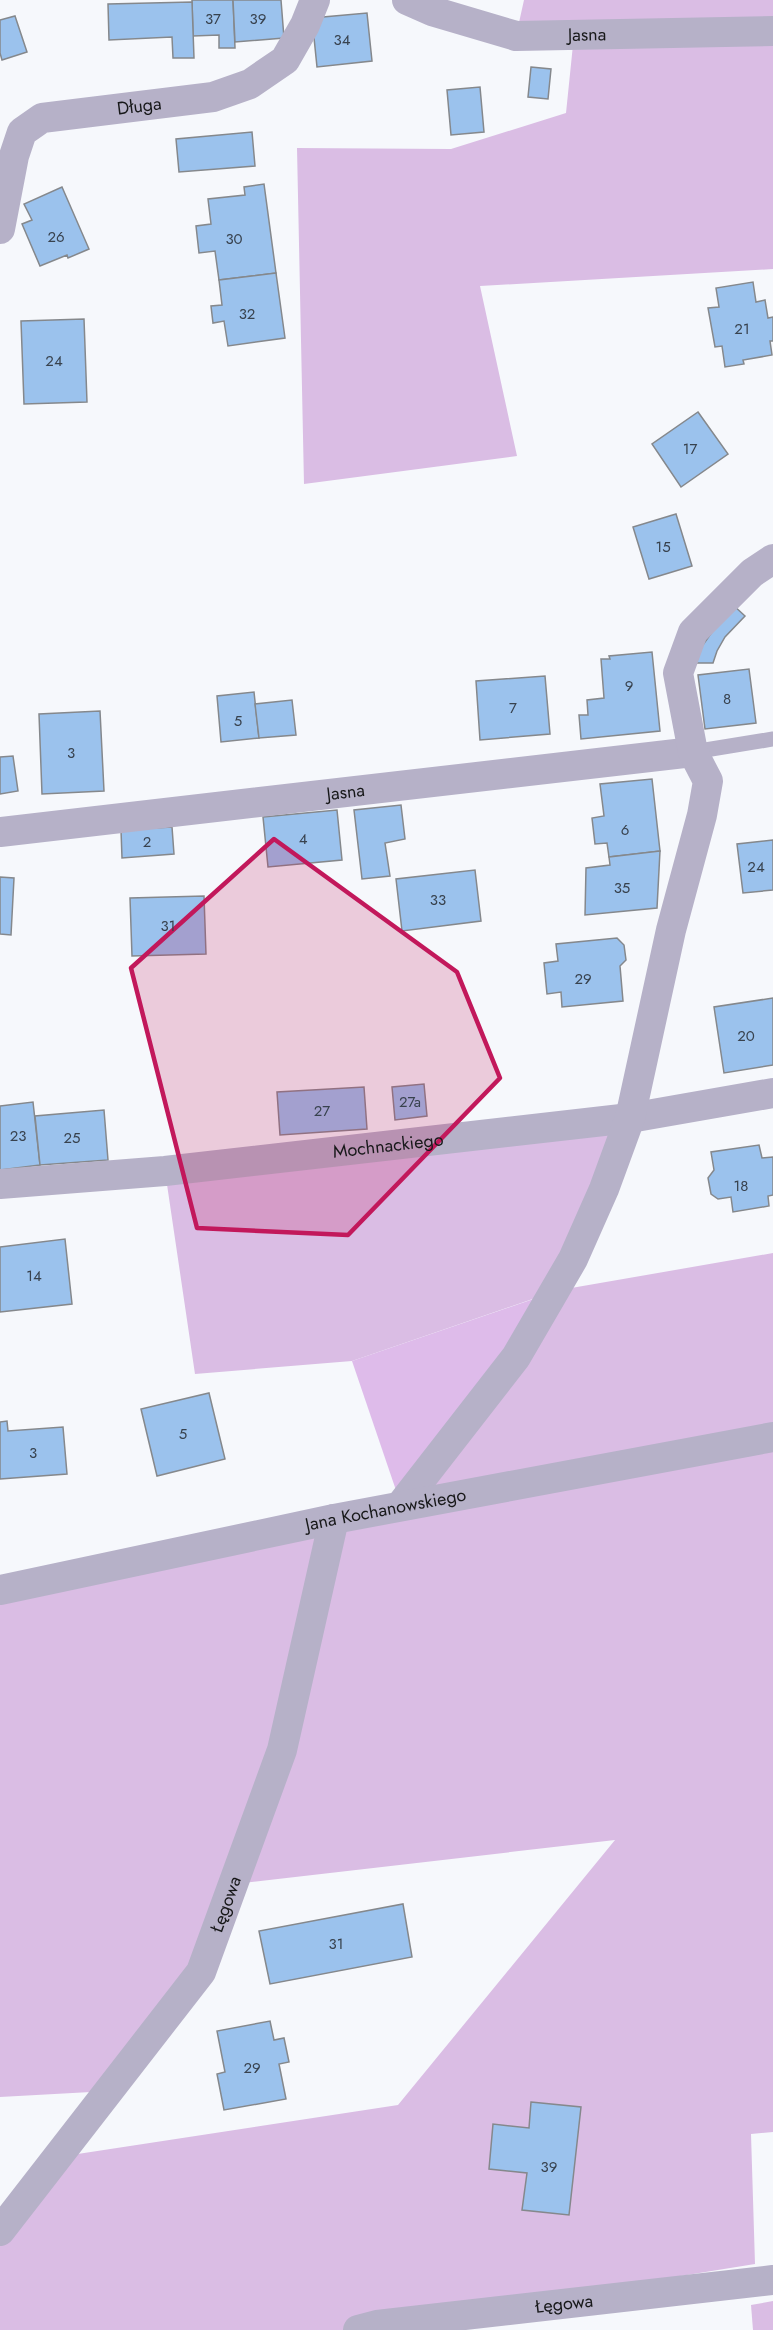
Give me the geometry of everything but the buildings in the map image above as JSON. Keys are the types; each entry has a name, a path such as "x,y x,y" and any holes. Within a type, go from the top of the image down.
{"street":[{"name":"Długa","path":"0,229 14,156 22,132 42,118 213,98 250,84 285,60 305,25 315,0"},
{"name":"Jasna","path":"407,0 432,11 516,36 773,31"},
{"path":"401,1505 516,1357 573,1259 604,1189 630,1118 671,930 702,815 708,781 693,752 678,673 693,632 752,573 773,559"},
{"name":"Jasna","path":"0,832 693,752"},
{"name":"Mochnackiego","path":"0,1184 165,1171 630,1118 773,1093"},
{"name":"Jana Kochanowskiego","path":"0,1590 401,1505 773,1437"},
{"name":"Łęgowa","path":"0,2231 201,1972 282,1750 334,1519"},
{"name":"Łęgowa","path":"358,2330 377,2325 773,2280"}],"lane":[{"path":"693,752 773,739"}],"highlighted area":[{"path":"274,839 457,972 500,1078 348,1235 197,1228 131,968"}],"shaded area":[{"path":"524,0 773,0 773,269 480,286 517,456 304,484 297,148 451,149 566,113 574,35 516,36"},
{"path":"633,1105 554,1291 773,1253 773,2132 751,2134 755,2264 377,2325 358,2330 0,2330 0,2231 58,2157 398,2105 615,1840 234,1884 201,1972 109,2091 0,2097 0,1590 401,1505 553,1292 352,1361 195,1374 165,1171"},
{"path":"554,1292 401,1505 352,1361"},
{"path":"773,2301 773,2330 753,2330 751,2305"}]}
